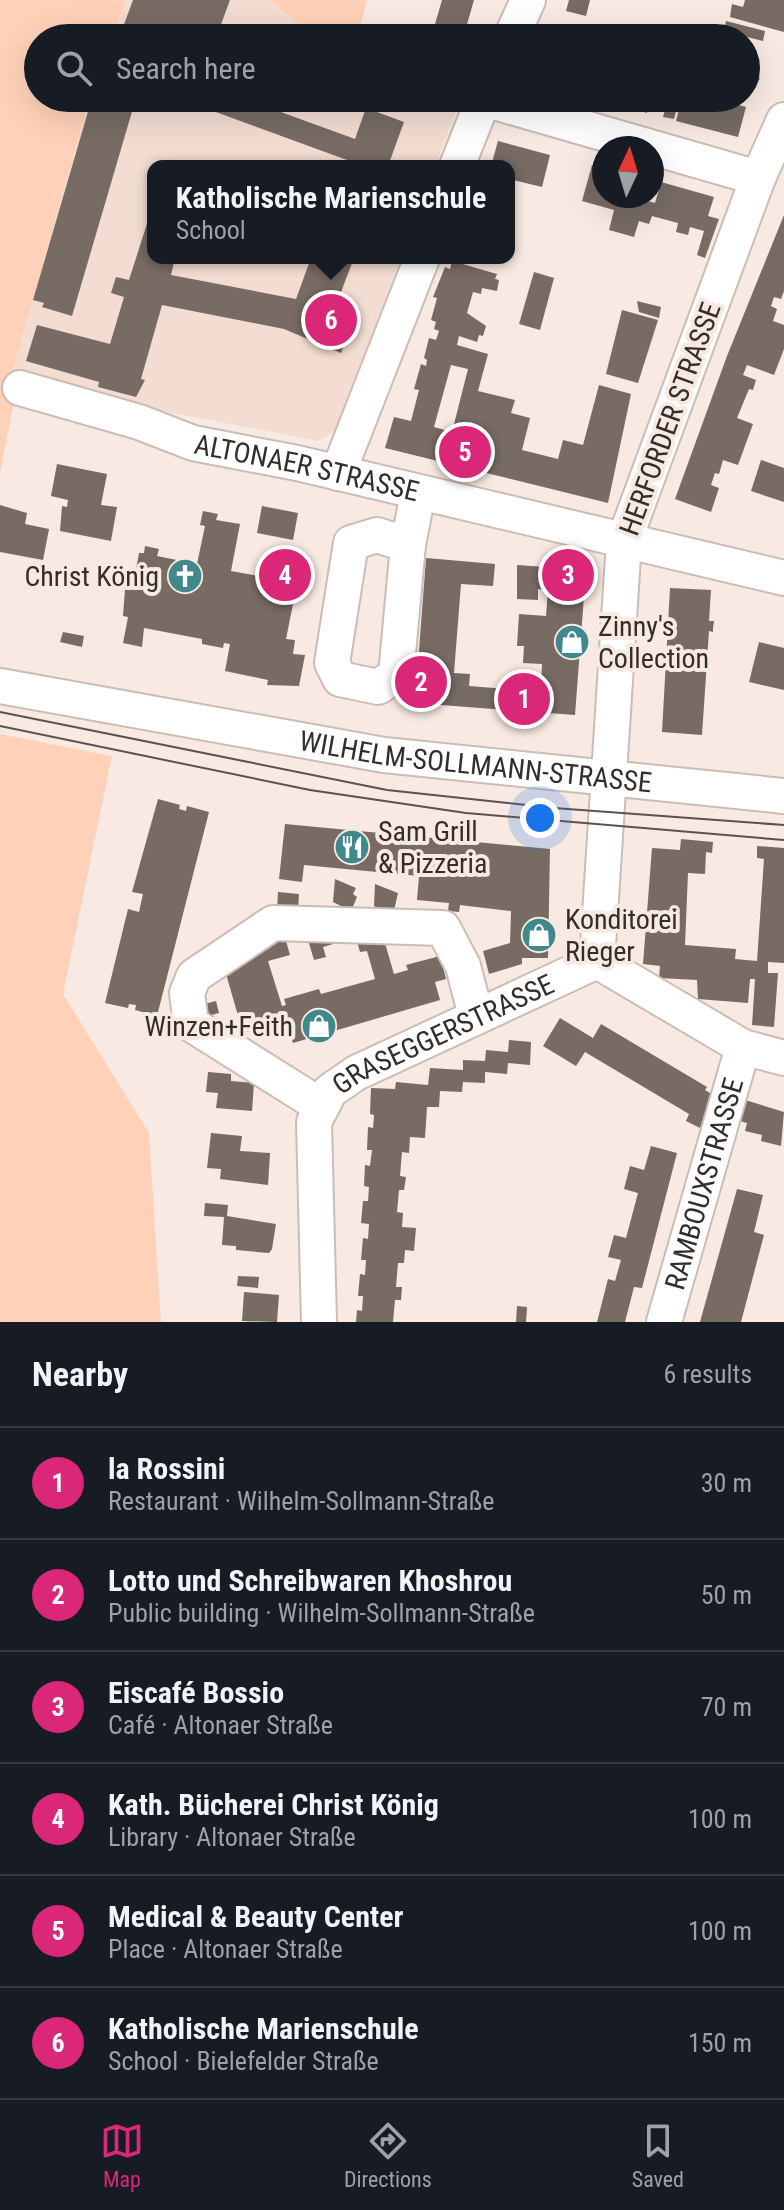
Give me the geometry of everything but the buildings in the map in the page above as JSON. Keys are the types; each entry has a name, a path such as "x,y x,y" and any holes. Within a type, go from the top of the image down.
{"street":[{"path":"517,24 528,0"},
{"path":"459,160 478,112"},
{"path":"532,112 758,178"},
{"name":"HERFORDER STRASSE","path":"607,779 624,541 758,178 784,120"},
{"path":"338,473 420,264"},
{"name":"ALTONAER STRASSE","path":"20,388 139,422 193,443 338,473 784,578"},
{"path":"408,545 418,493"},
{"name":"WILHELM-SOLLMANN-STRASSE","path":"0,686 384,755 784,796"},
{"path":"597,961 607,779"},
{"path":"321,1106 191,1024 187,1013 187,993 194,976 273,923 443,928 463,966 476,1016"},
{"name":"GRASEGGERSTRASSE","path":"319,1322 314,1122 330,1091 356,1073 597,961"},
{"name":"RAMBOUXSTRASSE","path":"597,961 743,1047 784,1058"},
{"name":"RAMBOUXSTRASSE","path":"664,1322 743,1047"}],"shaded area":[{"path":"0,0 126,0 117,24 24,24 24,112 86,112 13,369 20,371 0,474"},
{"path":"126,0 267,0 299,24 117,24"},
{"path":"268,0 367,0 361,24 299,24"},
{"path":"86,112 456,112 437,160 147,160 147,264 398,264 339,429 318,441 122,403 12,369"},
{"path":"0,734 112,756 63,994 149,1133 161,1322 0,1322"}],"tram line":[{"path":"0,712 387,790 554,808 784,825"},
{"path":"0,726 310,790 466,813 784,840"}],"place":[{"name":"Katholische Marienschule","path":"331,320"},
{"name":"Medical & Beauty Center","path":"465,452"},
{"name":"Kath. Bücherei Christ König","path":"285,575"},
{"name":"Eiscafé Bossio","path":"568,575"},
{"name":"Christ König","path":"185,576"},
{"name":"Zinny's Collection","path":"572,642"},
{"name":"Lotto und Schreibwaren Khoshrou","path":"421,682"},
{"name":"la Rossini","path":"524,699"},
{"name":"Sam Grill & Pizzeria","path":"352,847"},
{"name":"Konditorei Rieger","path":"539,935"},
{"name":"Winzen+Feith","path":"319,1026"}]}
